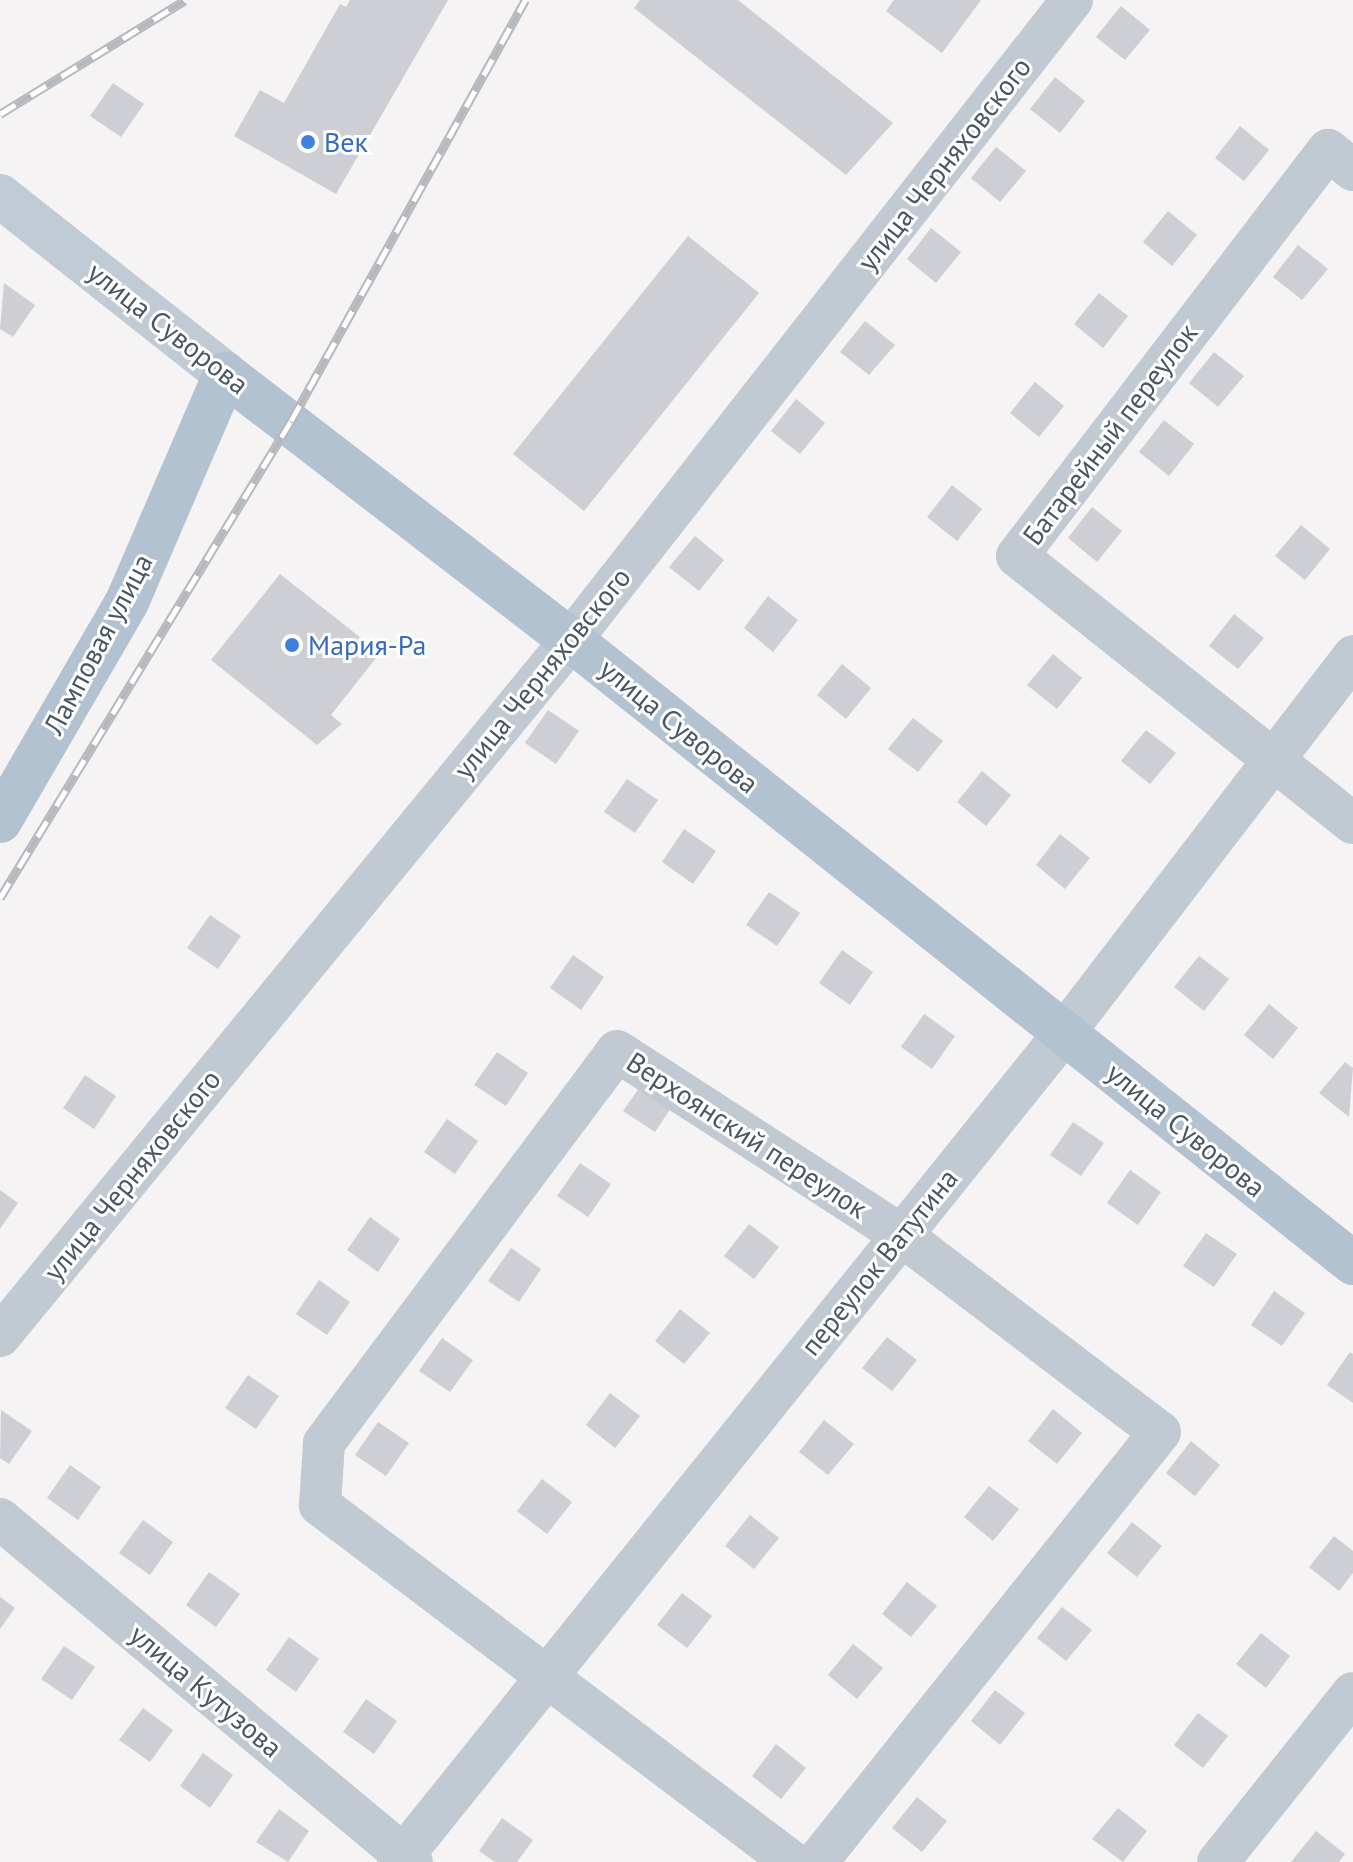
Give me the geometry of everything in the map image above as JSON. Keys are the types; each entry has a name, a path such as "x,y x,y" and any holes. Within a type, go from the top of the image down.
{"main road":[{"name":"улица Суворова","path":"225,374 571,640 1353,1263"},
{"name":"Ламповая улица","path":"0,821 127,602 225,374"}],"street":[{"name":"улица Черняховского","path":"0,1336 571,640 1072,0"},
{"name":"Батарейный переулок","path":"1353,170 1328,150 1017,556 1353,823"},
{"name":"улица Суворова","path":"0,196 225,374"},
{"name":"переулок Ватутина","path":"404,1860 1065,1032 1271,759 1353,656"},
{"name":"Верхоянский переулок","path":"792,1862 320,1505 324,1443 617,1051 901,1235 1160,1432 817,1862"},
{"name":"улица Кутузова","path":"0,1519 404,1860"},
{"path":"1218,1862 1353,1693"}],"building":[{"path":"350,0 448,0 336,194 234,136 260,90 284,103 340,4 346,7"},
{"path":"640,0 738,0 893,123 846,175 634,8"},
{"path":"894,0 981,0 942,53 886,11"},
{"path":"1121,6 1150,30 1125,60 1096,37"},
{"path":"1055,77 1085,101 1060,133 1030,109"},
{"path":"113,83 144,104 121,137 90,116"},
{"path":"1240,126 1269,150 1244,181 1215,158"},
{"path":"996,147 1026,171 1000,202 971,178"},
{"path":"1168,211 1197,235 1172,266 1143,242"},
{"path":"931,228 961,252 936,283 907,259"},
{"path":"688,236 759,293 584,511 513,454"},
{"path":"1298,245 1328,269 1302,300 1273,277"},
{"path":"4,283 35,305 13,337 0,329"},
{"path":"1099,293 1128,316 1103,348 1074,324"},
{"path":"865,321 895,345 869,375 840,352"},
{"path":"1214,352 1244,376 1218,407 1189,383"},
{"path":"1035,382 1064,406 1039,437 1010,413"},
{"path":"796,399 825,423 800,454 771,431"},
{"path":"1164,420 1194,444 1169,476 1139,452"},
{"path":"952,485 982,509 957,541 927,517"},
{"path":"1092,507 1122,531 1097,562 1068,538"},
{"path":"1301,525 1330,549 1305,580 1275,556"},
{"path":"695,536 724,560 699,591 669,567"},
{"path":"280,574 380,653 331,715 342,724 317,745 211,660"},
{"path":"768,596 798,620 773,652 744,628"},
{"path":"1234,614 1264,638 1238,669 1209,646"},
{"path":"1053,654 1082,678 1057,709 1027,685"},
{"path":"842,664 871,688 846,719 817,695"},
{"path":"548,710 579,731 556,764 525,743"},
{"path":"913,718 943,741 918,772 888,749"},
{"path":"1146,730 1176,753 1150,784 1121,761"},
{"path":"982,771 1011,795 986,826 957,802"},
{"path":"627,779 658,800 635,833 604,812"},
{"path":"684,829 716,851 693,884 662,862"},
{"path":"1060,834 1090,858 1065,889 1036,865"},
{"path":"769,892 800,913 777,946 746,925"},
{"path":"210,915 241,936 218,969 187,948"},
{"path":"842,950 873,972 850,1005 819,983"},
{"path":"573,955 604,977 581,1010 550,988"},
{"path":"1199,956 1229,979 1204,1011 1174,987"},
{"path":"1269,1004 1298,1028 1273,1059 1244,1035"},
{"path":"924,1014 955,1036 932,1069 901,1047"},
{"path":"497,1052 528,1073 506,1106 474,1085"},
{"path":"1345,1062 1353,1068 1349,1117 1319,1093"},
{"path":"85,1075 116,1096 94,1129 63,1108"},
{"path":"646,1078 677,1099 655,1132 623,1111"},
{"path":"447,1119 478,1141 455,1174 424,1152"},
{"path":"1073,1122 1104,1143 1081,1176 1050,1155"},
{"path":"580,1163 611,1184 588,1217 557,1196"},
{"path":"1130,1170 1161,1192 1138,1225 1107,1203"},
{"path":"0,1190 18,1203 0,1229"},
{"path":"370,1217 400,1239 378,1272 347,1250"},
{"path":"749,1224 779,1247 754,1279 724,1256"},
{"path":"1206,1233 1237,1254 1214,1287 1183,1266"},
{"path":"511,1248 541,1269 519,1302 488,1281"},
{"path":"319,1280 350,1302 327,1335 296,1314"},
{"path":"1274,1291 1305,1313 1282,1346 1251,1325"},
{"path":"680,1309 710,1333 684,1364 655,1341"},
{"path":"887,1337 917,1360 892,1391 862,1368"},
{"path":"442,1338 473,1360 450,1392 419,1371"},
{"path":"1350,1352 1353,1354 1353,1403 1327,1385"},
{"path":"248,1375 279,1396 256,1429 225,1408"},
{"path":"610,1393 640,1416 615,1448 586,1425"},
{"path":"1053,1409 1082,1433 1057,1464 1028,1441"},
{"path":"1,1410 32,1431 9,1464 0,1458"},
{"path":"824,1420 854,1444 828,1475 799,1452"},
{"path":"378,1422 409,1443 386,1476 355,1455"},
{"path":"1191,1441 1220,1465 1195,1496 1166,1473"},
{"path":"70,1465 101,1487 78,1520 47,1498"},
{"path":"542,1479 572,1502 547,1534 517,1511"},
{"path":"989,1486 1019,1509 993,1541 964,1517"},
{"path":"750,1515 779,1538 754,1569 725,1546"},
{"path":"143,1520 173,1542 150,1575 119,1553"},
{"path":"1132,1522 1162,1546 1137,1577 1107,1553"},
{"path":"1334,1536 1353,1551 1353,1573 1339,1591 1309,1567"},
{"path":"209,1572 240,1594 216,1627 186,1605"},
{"path":"907,1582 937,1606 911,1637 882,1614"},
{"path":"682,1593 712,1616 687,1648 657,1625"},
{"path":"0,1597 15,1608 0,1629"},
{"path":"1062,1607 1092,1630 1066,1661 1037,1638"},
{"path":"1261,1633 1290,1656 1266,1688 1236,1664"},
{"path":"289,1637 319,1659 296,1692 266,1670"},
{"path":"853,1644 883,1668 857,1699 828,1675"},
{"path":"64,1646 95,1667 72,1700 41,1679"},
{"path":"995,1690 1025,1713 1000,1745 971,1721"},
{"path":"366,1699 397,1721 374,1754 343,1732"},
{"path":"143,1708 173,1730 150,1762 119,1740"},
{"path":"1198,1713 1228,1736 1203,1768 1174,1745"},
{"path":"776,1744 806,1768 781,1799 752,1776"},
{"path":"203,1753 233,1775 210,1808 180,1786"},
{"path":"917,1797 947,1821 922,1852 892,1828"},
{"path":"1118,1808 1147,1831 1123,1862 1092,1839"},
{"path":"279,1809 309,1831 288,1862 256,1842"},
{"path":"502,1818 533,1840 517,1862 495,1862 479,1851"},
{"path":"1316,1831 1345,1854 1339,1862 1291,1862"}],"railway":[{"path":"0,114 185,0"},
{"path":"0,898 291,421 525,0"}],"place":[{"name":"Век","path":"308,142"},
{"name":"Мария-Ра","path":"292,645"}]}
